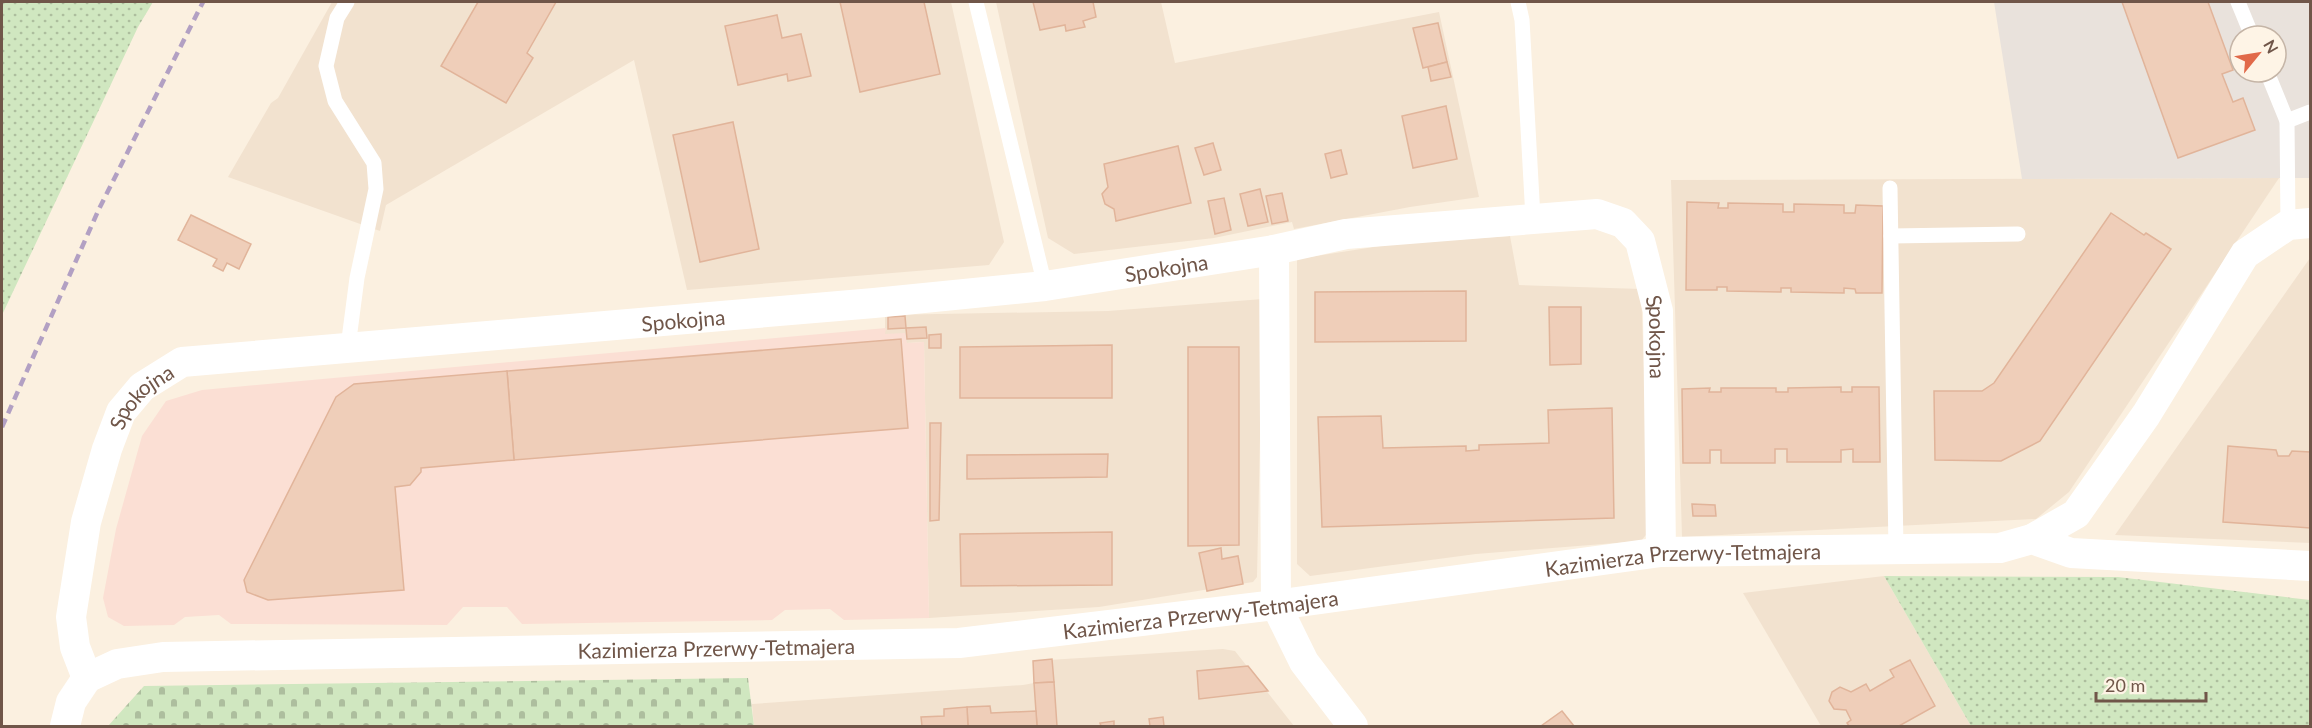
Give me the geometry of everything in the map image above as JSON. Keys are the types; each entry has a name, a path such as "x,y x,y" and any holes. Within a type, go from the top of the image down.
{"street":[{"name":"Spokojna","path":"87,678 75,647 71,617 86,522 121,412 142,387 182,362 874,303 1045,286 1274,250 1346,234 1533,218 1597,214 1623,223 1640,241 1658,311 1661,552"},
{"name":"Kazimierza Przerwy-Tetmajera","path":"87,678 117,664 163,657 959,644 1276,605 1661,552 2000,548 2032,539 2076,514 2146,415 2245,254 2299,224"},
{"path":"1274,250 1276,605 1304,662 1353,726"},
{"path":"2032,539 2071,553 2310,566"},
{"path":"65,726 71,702 87,678"}],"lane":[{"path":"347,2 337,18 326,66 335,101 374,163 376,189 357,278 348,347"},
{"path":"976,2 1045,286"},
{"path":"1518,2 1522,20 1533,218"},
{"path":"2238,2 2247,24"},
{"path":"2272,84 2287,121 2299,224"},
{"path":"2287,121 2310,112"},
{"path":"1890,188 1896,549"},
{"path":"1891,236 2018,234"}],"shaded area":[{"path":"332,2 951,2 1004,242 989,265 687,290 634,60 386,205 380,231 228,177 271,103 278,98"},
{"path":"996,2 1161,2 1175,63 1439,12 1479,197 1410,207 1294,229 1292,222 1214,238 1074,254 1048,238"},
{"path":"1994,2 2310,2 2310,178 2022,179"},
{"path":"2279,178 2069,492 2036,519 1682,537 1671,180"},
{"path":"1510,236 1519,285 1641,289 1650,530 1641,541 1476,554 1310,576 1297,564 1297,259 1393,244"},
{"path":"2310,258 2310,543 2115,535"},
{"path":"1263,299 1257,577 1253,582 1099,607 929,618 924,342 907,343 885,334 885,315 1108,311"},
{"path":"886,328 885,334 905,333 907,343 924,342 929,618 844,620 830,609 785,610 772,620 522,624 507,607 463,607 447,625 231,624 219,615 185,617 174,625 124,626 108,617 103,598 116,529 142,436 166,401 202,390"},
{"path":"1884,576 1971,726 1821,726 1743,593"},
{"path":"1223,649 1235,651 1294,726 754,726 752,704 1023,685 1034,683 1033,661"}],"green space":[{"path":"2,2 153,2 138,27 2,315"},
{"path":"1884,576 2118,577 2310,600 2310,726 1971,726"},
{"path":"748,678 754,726 108,726 144,686"}],"building":[{"path":"478,2 556,2 527,53 533,58 506,103 441,66"},
{"path":"840,2 924,2 940,74 860,92"},
{"path":"1033,2 1093,2 1096,17 1083,21 1085,27 1066,31 1065,25 1040,30"},
{"path":"2122,2 2208,2 2228,56 2228,72 2222,74 2233,102 2243,98 2255,130 2178,158"},
{"path":"777,15 782,38 801,34 811,76 788,81 787,74 738,85 725,26"},
{"path":"1438,23 1447,62 1423,68 1413,28"},
{"path":"1447,62 1451,77 1431,81 1428,67"},
{"path":"1446,106 1457,159 1413,168 1402,116"},
{"path":"733,122 759,249 700,262 673,135"},
{"path":"1213,143 1221,170 1204,175 1195,148"},
{"path":"1178,146 1191,203 1116,221 1114,209 1105,204 1102,194 1108,187 1104,164"},
{"path":"1341,150 1347,174 1331,178 1325,154"},
{"path":"1260,189 1268,222 1248,226 1240,194"},
{"path":"1282,193 1288,221 1272,224 1266,196"},
{"path":"1224,198 1231,230 1215,234 1208,201"},
{"path":"1687,202 1719,203 1718,208 1728,208 1728,203 1783,204 1783,212 1794,212 1794,204 1844,205 1844,213 1855,213 1856,205 1883,206 1882,293 1856,293 1855,289 1844,288 1844,293 1791,292 1791,288 1781,288 1781,292 1727,291 1727,287 1717,287 1717,290 1686,290"},
{"path":"2111,213 2144,235 2146,233 2171,249 2040,441 2001,461 1935,460 1934,391 1982,391 1994,383"},
{"path":"191,215 251,244 239,269 227,263 223,271 213,266 217,259 178,240"},
{"path":"1466,291 1466,341 1315,342 1315,292"},
{"path":"1549,307 1581,307 1581,364 1550,365"},
{"path":"905,316 906,328 888,329 888,317"},
{"path":"926,327 927,338 907,339 906,328"},
{"path":"941,334 941,348 929,348 929,335"},
{"path":"901,339 908,428 514,460 507,371"},
{"path":"1112,345 1112,398 960,398 960,347"},
{"path":"1188,347 1239,347 1239,545 1188,546"},
{"path":"507,371 514,460 421,468 421,472 410,485 395,487 404,590 268,600 247,592 244,580 336,397 354,384"},
{"path":"1841,387 1841,392 1852,392 1852,387 1879,387 1880,462 1853,462 1853,449 1841,450 1841,462 1787,462 1787,449 1775,449 1775,463 1721,463 1721,450 1710,450 1710,463 1683,463 1682,389 1710,388 1709,392 1721,392 1721,388 1776,388 1776,392 1788,392 1788,388"},
{"path":"1612,408 1614,518 1322,527 1318,417 1381,416 1383,448 1466,446 1466,451 1479,450 1479,445 1549,443 1548,410"},
{"path":"930,423 941,423 939,520 930,521"},
{"path":"2228,446 2276,450 2278,456 2289,456 2292,451 2310,452 2310,528 2223,522"},
{"path":"1108,454 1107,477 967,479 967,455"},
{"path":"1692,504 1715,505 1716,516 1693,516"},
{"path":"1112,532 1112,585 961,586 960,534"},
{"path":"1221,548 1222,559 1238,556 1243,584 1207,591 1199,553"},
{"path":"1052,659 1054,682 1034,683 1033,661"},
{"path":"1910,660 1935,706 1899,726 1849,726 1847,723 1851,720 1846,710 1834,709 1829,701 1832,692 1840,687 1851,692 1866,684 1870,691 1894,677 1890,670"},
{"path":"1248,666 1268,691 1199,699 1197,671"},
{"path":"1054,682 1057,726 1037,726 1034,683"},
{"path":"990,706 991,713 1036,711 1037,726 968,726 967,707"},
{"path":"967,707 968,726 922,726 921,717 944,716 944,709"},
{"path":"1562,711 1574,726 1541,726"},
{"path":"1163,717 1164,726 1150,726 1149,719"},
{"path":"1114,721 1114,726 1101,726 1100,723"}],"railway":[{"path":"2,427 99,209 203,2"}]}
